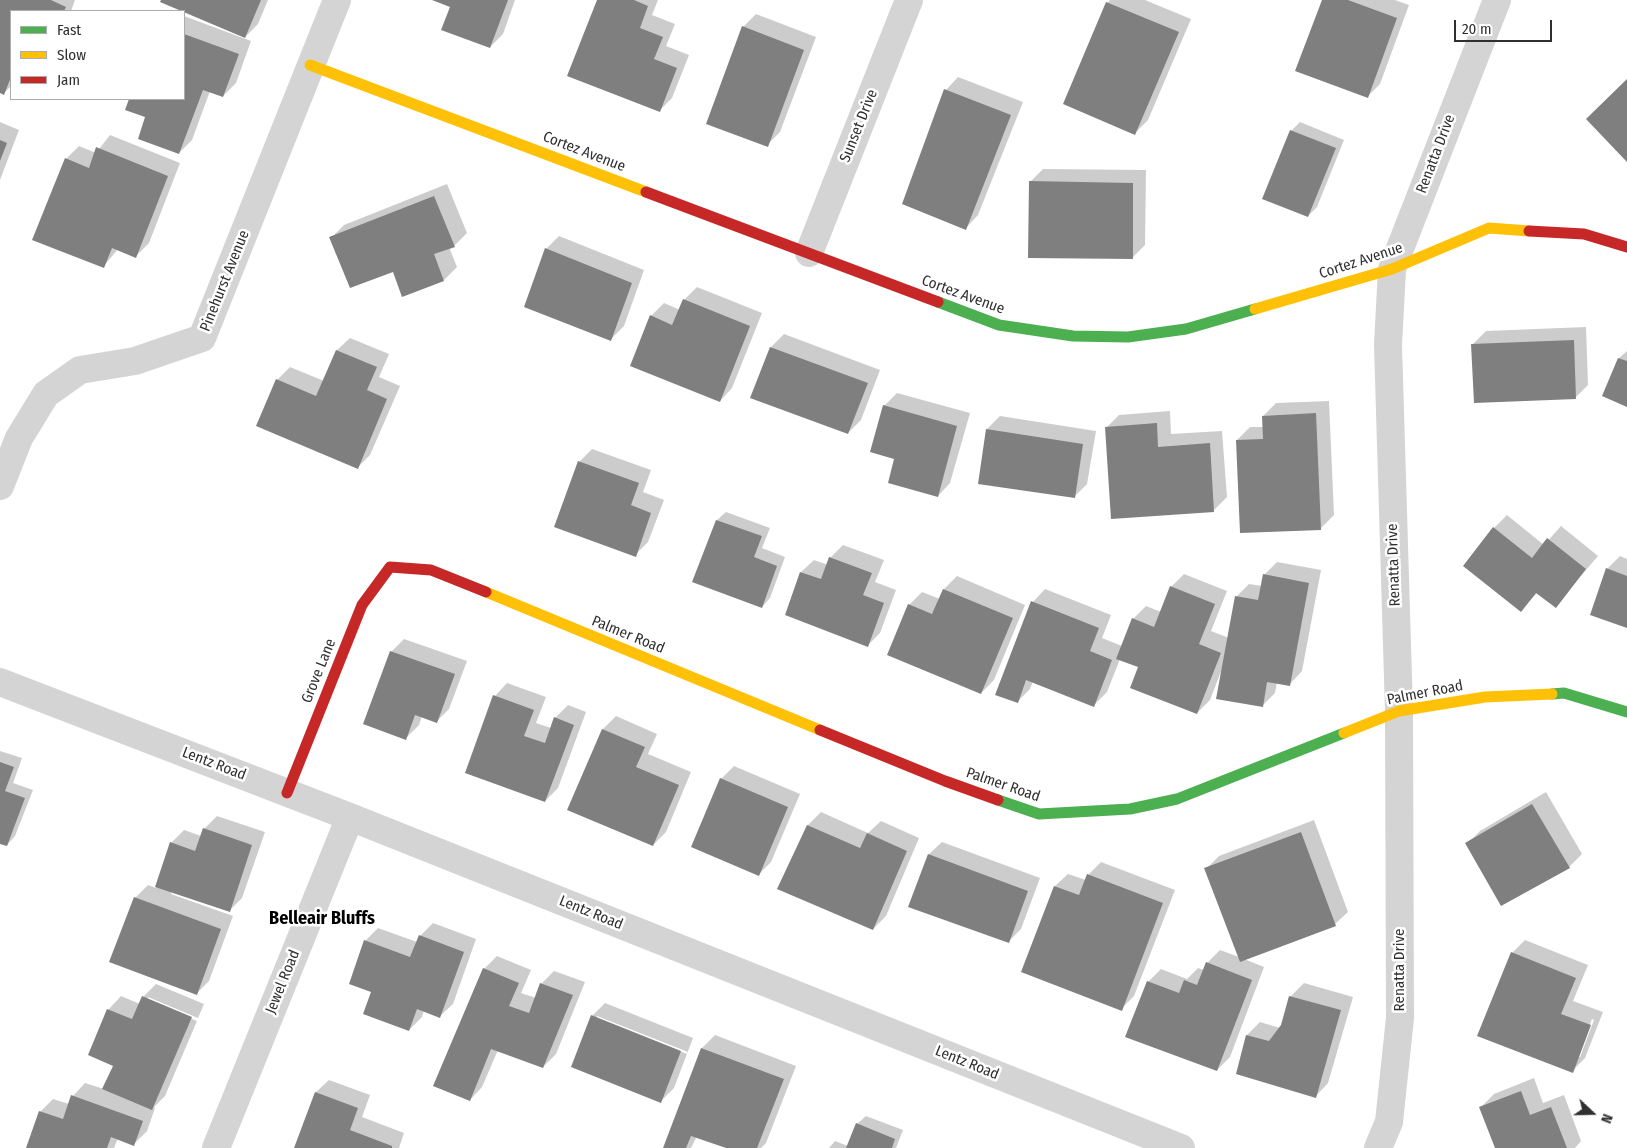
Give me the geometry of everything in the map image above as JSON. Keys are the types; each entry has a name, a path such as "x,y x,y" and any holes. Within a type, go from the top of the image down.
{"street":[{"name":"Pinehurst Avenue","path":"0,486 19,438 46,394 80,370 136,360 202,338 337,0"},
{"name":"Sunset Drive","path":"809,253 909,0"},
{"name":"Renatta Drive","path":"1378,1148 1389,1122 1400,1018 1399,711 1388,345 1392,269 1497,0"},
{"name":"Cortez Avenue","path":"310,65 999,325 1074,336 1128,337 1186,328 1392,269 1489,228 1584,234 1627,247"},
{"name":"Palmer Road","path":"390,567 431,570 945,781 1039,814 1130,809 1177,799 1399,711 1484,697 1564,692 1627,712"},
{"name":"Grove Lane","path":"287,793 362,605 390,567"},
{"name":"Lentz Road","path":"0,682 350,817 1181,1148"},
{"name":"Jewel Road","path":"216,1148 350,817"}],"building":[{"path":"0,0 51,0 66,7 64,10 10,10 10,80 4,95 0,93"},
{"path":"161,0 261,0 245,38 185,13 185,10 179,10 160,2"},
{"path":"432,0 508,0 490,48 441,30 450,7"},
{"path":"597,0 634,0 648,6 640,28 663,37 654,59 677,68 660,112 567,76"},
{"path":"1322,0 1348,0 1397,18 1368,98 1295,71"},
{"path":"1106,2 1179,32 1135,135 1063,104"},
{"path":"742,26 804,50 768,147 706,124"},
{"path":"185,34 239,54 223,97 203,90 179,154 138,139 145,117 125,110 129,100 185,100"},
{"path":"1627,79 1627,162 1586,119"},
{"path":"944,89 1011,115 966,230 902,204"},
{"path":"1290,130 1336,148 1308,217 1262,199"},
{"path":"0,140 7,143 0,161"},
{"path":"96,147 168,176 136,258 112,248 104,268 32,240 65,158 89,168"},
{"path":"1029,181 1133,183 1133,259 1028,258"},
{"path":"434,196 455,247 434,254 444,281 402,297 393,272 350,288 329,237"},
{"path":"545,248 632,283 611,341 524,307"},
{"path":"683,299 750,326 720,402 630,366 650,315 672,325"},
{"path":"1574,340 1576,399 1474,403 1471,344"},
{"path":"770,347 868,383 848,434 750,398"},
{"path":"336,350 377,367 367,390 387,399 358,469 256,426 276,379 316,396"},
{"path":"1618,358 1627,361 1627,407 1602,396"},
{"path":"883,405 957,426 938,497 888,483 894,459 870,452"},
{"path":"1316,413 1321,530 1240,533 1236,440 1263,439 1262,416"},
{"path":"1157,423 1158,447 1210,443 1214,512 1111,519 1105,427"},
{"path":"986,429 1083,444 1075,498 978,484"},
{"path":"578,461 639,483 631,505 651,513 636,557 554,527"},
{"path":"716,520 762,536 754,557 777,566 762,608 692,582"},
{"path":"1493,527 1532,558 1547,538 1586,569 1556,608 1536,593 1521,612 1463,566"},
{"path":"829,557 872,573 863,595 884,603 868,647 785,615 800,572 821,579"},
{"path":"1606,568 1627,576 1627,628 1590,615"},
{"path":"1263,574 1309,583 1290,686 1267,682 1263,707 1216,699 1235,596 1258,600"},
{"path":"1170,586 1215,604 1199,644 1221,653 1197,714 1130,688 1138,667 1116,659 1132,618 1154,627"},
{"path":"943,589 1013,618 981,694 887,655 908,604 932,614"},
{"path":"1031,601 1099,628 1090,651 1112,660 1094,707 1026,680 1018,703 995,695"},
{"path":"390,651 455,674 437,723 415,715 406,740 363,724"},
{"path":"493,695 534,710 524,736 545,743 554,717 574,725 545,802 465,773"},
{"path":"602,729 645,747 636,767 679,785 653,846 567,810"},
{"path":"0,762 14,767 5,791 25,798 7,846 0,844"},
{"path":"720,778 788,807 759,876 691,847"},
{"path":"1532,804 1570,868 1501,906 1465,843"},
{"path":"807,825 860,848 867,833 907,851 873,930 777,889"},
{"path":"203,828 252,845 230,912 155,887 170,842 195,851"},
{"path":"1301,832 1336,926 1240,962 1204,868"},
{"path":"928,854 1028,891 1009,943 908,907"},
{"path":"1087,874 1163,903 1122,1011 1021,972 1054,886 1079,895"},
{"path":"134,897 221,929 197,995 109,962"},
{"path":"419,935 464,952 440,1018 417,1009 409,1031 363,1014 371,992 349,984 364,940 410,957"},
{"path":"1511,952 1576,978 1561,1014 1591,1025 1573,1073 1477,1036"},
{"path":"1206,962 1252,980 1217,1071 1125,1037 1147,981 1179,993 1184,980 1197,985"},
{"path":"483,968 519,983 509,1006 529,1013 540,983 573,995 543,1068 491,1049 470,1101 433,1086"},
{"path":"142,996 192,1017 152,1110 102,1089 113,1066 88,1055 107,1009 132,1019"},
{"path":"1289,996 1341,1010 1316,1098 1236,1074 1246,1035 1269,1041 1281,1025"},
{"path":"591,1015 681,1051 661,1103 571,1067"},
{"path":"701,1048 784,1079 757,1148 726,1148 691,1136 686,1148 663,1148"},
{"path":"1521,1091 1530,1115 1551,1107 1567,1148 1495,1148 1479,1107"},
{"path":"315,1092 358,1108 350,1130 392,1146 392,1148 294,1148"},
{"path":"71,1095 143,1121 134,1146 111,1137 107,1148 26,1148 39,1111 63,1119"},
{"path":"856,1123 895,1139 892,1148 846,1148"}],"traffic: fast":[{"path":"938,302 999,325 1073,336 1128,337 1186,329 1255,309"},
{"path":"1552,694 1564,693 1627,712"},
{"path":"998,800 1039,814 1130,809 1177,799 1344,733"}],"traffic: slow":[{"path":"310,65 646,192"},
{"path":"1255,309 1392,269 1489,228 1529,231"},
{"path":"486,592 820,730"},
{"path":"1344,733 1399,711 1485,697 1552,694"}],"traffic: jam":[{"path":"646,192 938,302"},
{"path":"1529,231 1584,234 1627,247"},
{"path":"287,793 362,605 390,567 431,570 486,592"},
{"path":"820,730 945,781 998,800"}],"district":[{"name":"Belleair Bluffs","path":"322,919"}]}
